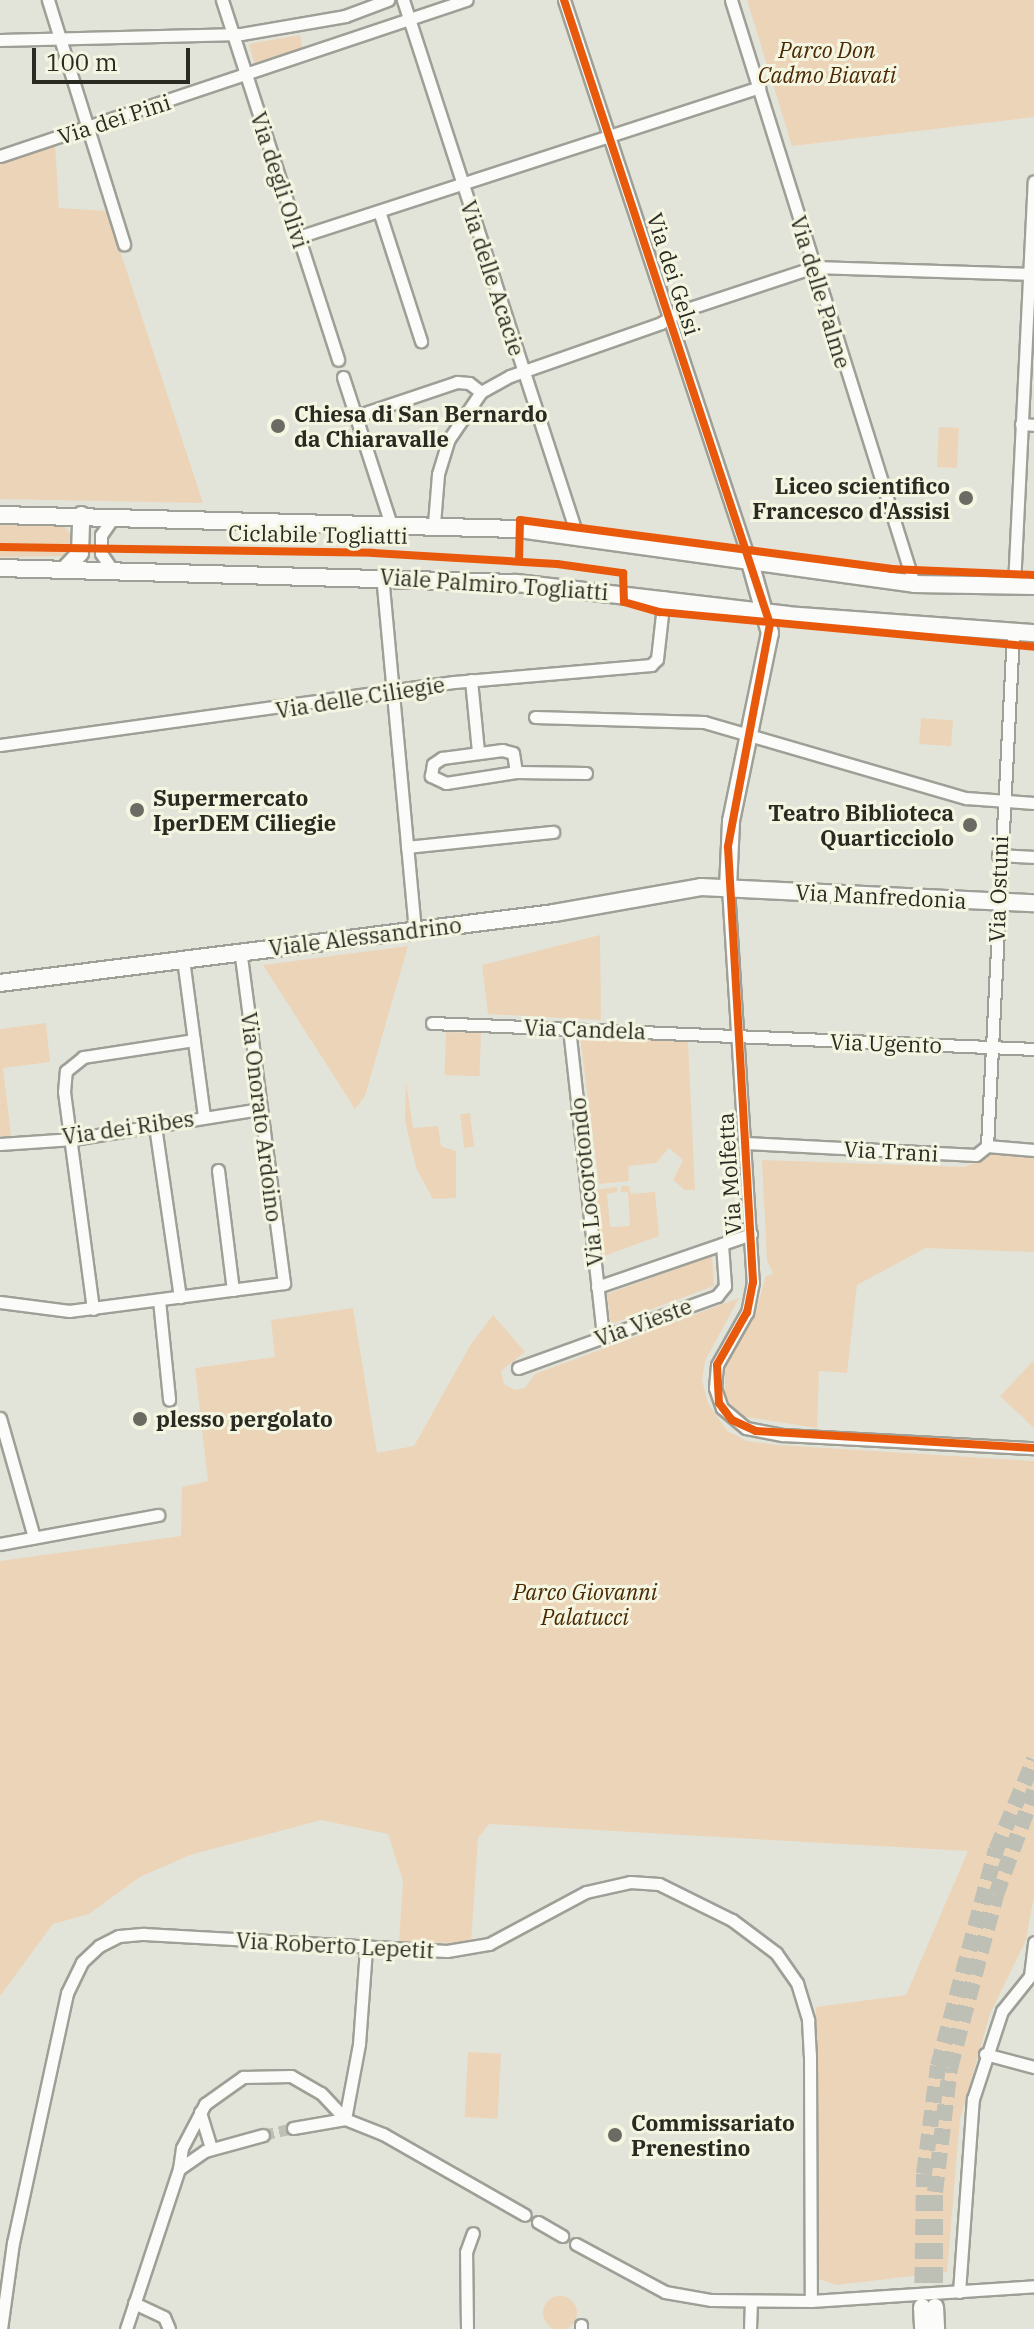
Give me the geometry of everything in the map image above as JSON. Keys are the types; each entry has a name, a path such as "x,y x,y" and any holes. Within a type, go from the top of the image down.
{"main road":[{"path":"0,515 434,517 914,584 1034,586"},
{"path":"67,567 80,553 81,515"},
{"path":"749,559 767,612"},
{"name":"Viale Palmiro Togliatti","path":"0,568 382,575 664,597 767,612 1034,633"},
{"name":"Via Molfetta","path":"728,888 729,839 770,633 767,612"},
{"name":"Viale Alessandrino","path":"0,983 576,910 701,887 728,888"},
{"name":"Via Manfredonia","path":"728,888 1034,903"},
{"path":"923,2329 929,2307 936,2329"}],"street":[{"path":"48,0 124,244"},
{"name":"Via degli Olivi","path":"222,0 338,360"},
{"path":"0,40 234,35 345,16 388,0"},
{"name":"Via delle Acacie","path":"403,0 577,535"},
{"name":"Via dei Pini","path":"0,156 247,77 467,0"},
{"name":"Via dei Gelsi","path":"564,0 749,559"},
{"name":"Via delle Palme","path":"731,0 914,584"},
{"path":"298,237 759,87"},
{"path":"1014,585 1028,424 1034,181"},
{"path":"379,211 421,341"},
{"path":"434,517 446,446 481,392 523,372 669,316 814,267 1032,274"},
{"path":"343,377 388,515"},
{"path":"356,416 457,382 469,383 481,392"},
{"path":"111,568 101,553 101,535 117,515"},
{"path":"382,575 415,930"},
{"name":"Via delle Ciliegie","path":"0,745 392,694 471,680 651,665 657,659 664,597"},
{"name":"Via Ostuni","path":"987,1146 998,855 1013,632"},
{"path":"471,680 478,752"},
{"path":"535,717 697,721 966,798 1034,803"},
{"path":"516,772 508,750 478,752 437,760 433,779 446,783 516,772 586,773"},
{"path":"407,847 553,832"},
{"path":"998,855 1034,857"},
{"name":"Via Molfetta","path":"728,888 746,1143 752,1294 715,1375 719,1403 732,1420 756,1431 813,1438 1034,1448"},
{"name":"Via Onorato Ardoino","path":"233,1290 284,1283 240,951"},
{"path":"183,959 204,1116"},
{"name":"Via Candela","path":"432,1023 738,1035"},
{"name":"Via Locorotondo","path":"569,1028 603,1336"},
{"name":"Via Ugento","path":"738,1035 1034,1049"},
{"path":"93,1309 64,1088 72,1062 194,1040"},
{"name":"Via dei Ribes","path":"0,1144 73,1139 255,1110"},
{"path":"155,1126 180,1297"},
{"name":"Via Trani","path":"746,1143 976,1155 987,1146 1034,1150"},
{"path":"0,1302 51,1312 233,1290 218,1170"},
{"path":"597,1287 751,1234"},
{"name":"Via Vieste","path":"518,1368 720,1293 725,1281 722,1244"},
{"path":"159,1300 169,1399"},
{"path":"0,1418 34,1537"},
{"path":"0,1544 158,1515"},
{"name":"Via Roberto Lepetit","path":"1,2329 13,2243 67,1993 89,1954 131,1934 447,1951 489,1944 586,1892 630,1882 659,1884 758,1936 797,1983 808,2020 811,2301"},
{"path":"959,2292 968,2134 985,2054 1005,2006 1032,1976 1034,1943"},
{"path":"345,2119 359,2044 366,1948"},
{"path":"985,2054 1034,2067"},
{"path":"126,2329 179,2169 182,2148 200,2112 225,2085 243,2077 278,2074 305,2082 345,2119 383,2134 525,2215"},
{"path":"200,2112 211,2148"},
{"path":"293,2128 345,2119"},
{"path":"179,2169 211,2148 263,2135"},
{"path":"538,2222 562,2236"},
{"path":"467,2329 466,2252 473,2233"},
{"path":"576,2244 665,2292 751,2301 811,2301 1034,2286"},
{"path":"750,2329 751,2301"},
{"path":"134,2303 164,2317 169,2329"}],"green space":[{"name":"Parco Don Cadmo Biavati","path":"747,0 1034,0 1034,117 792,146"},
{"path":"300,35 303,51 255,65 249,44"},
{"path":"55,144 59,208 107,211 203,503 0,499 0,161"},
{"path":"939,427 959,428 957,468 937,467"},
{"path":"0,525 64,525 75,541 64,556 0,557"},
{"path":"921,718 953,720 951,746 919,744"},
{"path":"600,935 601,1020 488,1014 482,965"},
{"path":"408,946 365,1096 355,1109 263,965"},
{"path":"46,1023 50,1062 3,1068 11,1136 0,1137 0,1029"},
{"path":"446,1032 481,1033 479,1076 444,1075"},
{"path":"580,1036 688,1042 695,1190 685,1190 673,1180 683,1160 669,1148 656,1163 628,1166 629,1181 599,1184"},
{"path":"406,1081 413,1128 438,1126 441,1146 456,1151 456,1198 433,1199 416,1168 405,1121"},
{"path":"470,1113 474,1147 464,1148 460,1114"},
{"path":"994,1154 1034,1156 1034,1252 926,1248 857,1285 847,1373 819,1371 817,1428 739,1416 725,1395 725,1366 755,1314 766,1276 773,1274 767,1260 762,1160 965,1167"},
{"path":"621,1186 629,1186 631,1194 655,1192 659,1236 601,1257 595,1190 617,1187 617,1192 607,1194 610,1227 630,1226 628,1192 621,1192"},
{"path":"712,1256 714,1286 611,1324 607,1294"},
{"name":"Parco Giovanni Palatucci","path":"739,1298 705,1361 702,1380 708,1403 727,1431 747,1441 778,1445 1034,1461 1034,1896 1026,1940 990,2014 960,2119 947,2272 836,2285 816,2278 816,2007 906,1995 968,1851 489,1824 478,1838 471,1943 399,1942 403,1881 388,1834 321,1820 190,1855 140,1877 89,1914 53,1924 0,1996 0,1561 181,1536 182,1487 208,1481 195,1368 275,1357 271,1320 353,1308 377,1453 414,1446 471,1344 493,1315 525,1352 501,1371 504,1384 515,1390 525,1388 535,1374"},
{"path":"1034,1360 1034,1428 1000,1396"},
{"path":"468,2052 501,2054 498,2119 465,2117"},
{"path":"560,2296 572,2301 577,2313 572,2325 560,2330 548,2325 543,2313 548,2301"}],"tunnel":[{"path":"922,2307 924,2174 938,2066 996,1850 1034,1760"},
{"path":"935,2307 935,2192 950,2068 996,1895 1034,1791"},
{"path":"263,2135 293,2128"}],"cycle path":[{"path":"564,0 770,624 728,847 753,1282 747,1312 717,1365 719,1403 732,1420 756,1431 1034,1448"},
{"path":"519,561 520,520 891,569 1034,575"},
{"name":"Ciclabile Togliatti","path":"0,547 373,553 557,564 623,573 624,602 660,612 1034,647"}],"place":[{"name":"Chiesa di San Bernardo da Chiaravalle","path":"278,426"},
{"name":"Liceo scientifico Francesco d'Assisi","path":"966,498"},
{"name":"Supermercato IperDEM Ciliegie","path":"137,810"},
{"name":"Teatro Biblioteca Quarticciolo","path":"970,825"},
{"name":"plesso pergolato","path":"140,1419"},
{"name":"Commissariato Prenestino","path":"615,2135"}]}
